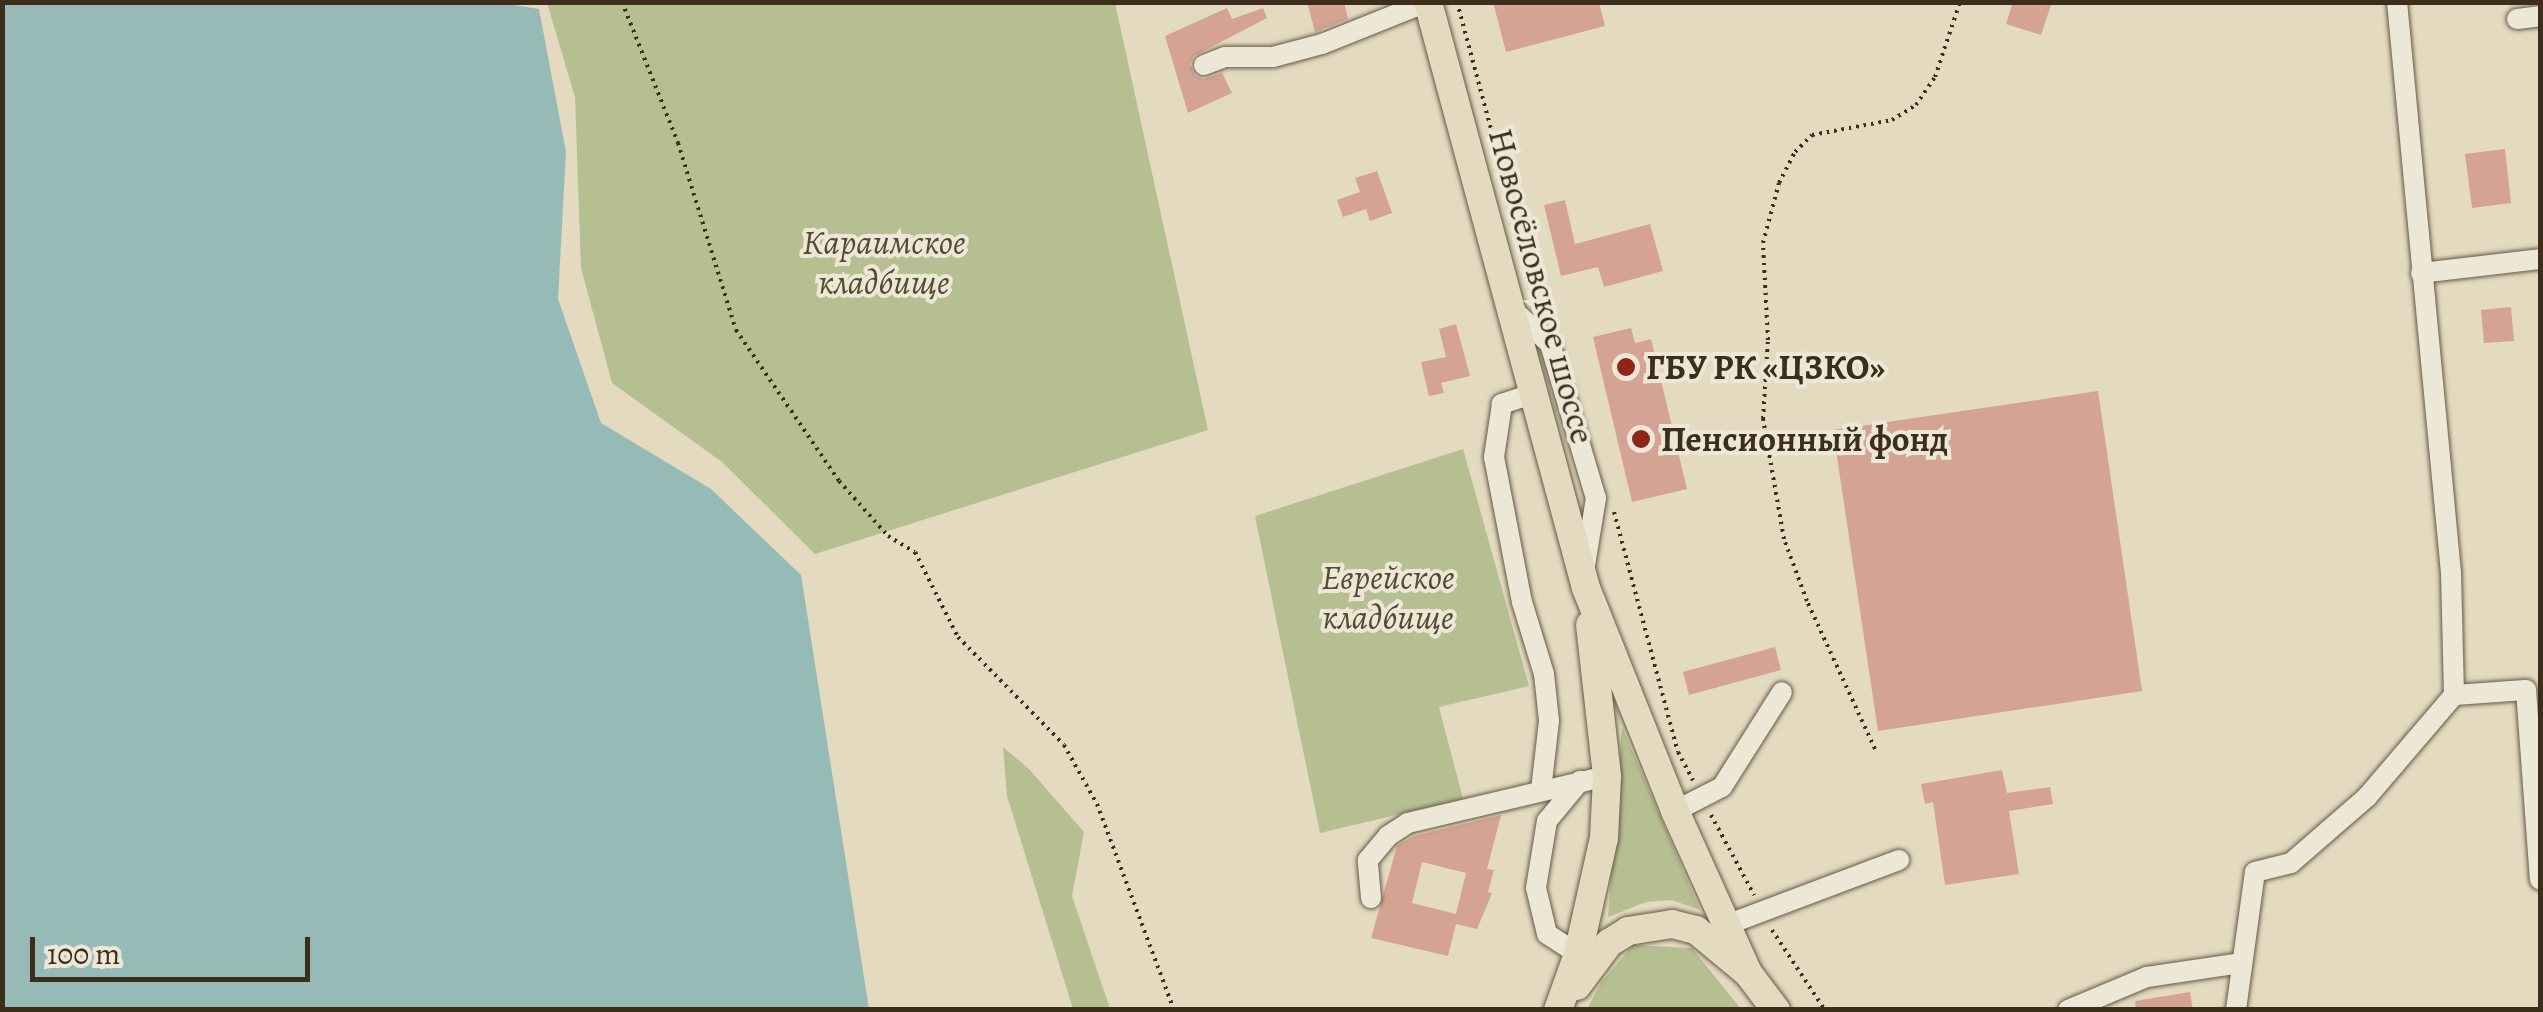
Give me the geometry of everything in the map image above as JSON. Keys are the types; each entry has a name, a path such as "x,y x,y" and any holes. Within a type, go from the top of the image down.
{"main road":[{"name":"Новосёловское шоссе","path":"1428,2 1584,583 1676,811 1748,973"},
{"name":"Новосёловское шоссе","path":"1561,1010 1604,838 1594,779 1584,583"},
{"path":"1561,1010 1609,943 1649,924 1696,930 1748,973 1776,1010"}],"street":[{"path":"1204,65 1225,57 1273,58 1428,2"},
{"path":"1436,32 1438,2"},
{"path":"2236,1010 2255,872 2292,863 2366,797 2454,695 2450,573 2397,2"},
{"path":"2517,18 2540,16"},
{"path":"2421,273 2540,259"},
{"path":"1507,304 1550,344 1596,498 1584,583"},
{"path":"1532,394 1502,404 1494,457 1522,602 1544,674 1549,722 1541,790"},
{"path":"1676,811 1722,786 1782,692"},
{"path":"2454,695 2533,692 2540,880"},
{"path":"1371,898 1368,860 1388,836 1408,823 1594,779"},
{"path":"1578,954 1547,934 1536,888 1548,821 1594,779"},
{"path":"1726,924 1899,860"},
{"path":"2068,1010 2147,977 2242,964"}],"path":[{"path":"622,2 678,143 736,330 839,480 888,536 915,552 958,638 1064,746 1096,804 1174,1010"},
{"path":"1458,2 1541,315"},
{"path":"1875,749 1807,601 1784,539 1763,420 1768,340 1763,242 1778,183 1795,152 1812,135 1892,120 1916,105 1935,77 1960,2"},
{"path":"1613,508 1678,752 1762,910 1825,1010"}],"green space":[{"name":"Караимское кладбище","path":"547,3 1115,3 1208,430 815,554 722,462 612,383 581,268 575,97"},
{"name":"Еврейское кладбище","path":"1463,449 1529,686 1439,707 1463,799 1320,833 1255,516"},
{"path":"1622,727 1700,910 1672,900 1646,902 1608,917"},
{"path":"1003,747 1029,769 1084,832 1072,896 1110,1009 1073,1009 1007,796"},
{"path":"1633,945 1692,948 1741,1009 1587,1009 1601,983"}],"water":[{"path":"496,2 539,9 566,152 558,299 601,423 711,489 801,575 869,1009 3,1009 3,3"}],"building":[{"path":"1307,2 1344,2 1348,19 1315,32"},
{"path":"1493,2 1599,2 1605,26 1506,52"},
{"path":"2013,2 2052,2 2041,35 2006,24"},
{"path":"1227,8 1232,19 1263,8 1267,18 1194,56 1190,64 1195,75 1203,79 1222,73 1232,93 1188,113 1165,36"},
{"path":"2505,149 2511,203 2472,208 2465,154"},
{"path":"1377,171 1392,213 1370,221 1366,209 1343,217 1337,200 1360,192 1355,178"},
{"path":"1565,200 1575,244 1650,224 1663,271 1604,287 1598,267 1561,276 1544,205"},
{"path":"2511,307 2514,341 2484,343 2481,310"},
{"path":"1456,324 1470,376 1441,383 1444,393 1429,396 1421,362 1446,357 1439,329"},
{"path":"1631,328 1635,343 1651,339 1687,489 1632,502 1593,337"},
{"path":"2098,391 2142,691 1878,731 1833,430"},
{"path":"1775,647 1781,670 1689,695 1683,672"},
{"path":"2002,770 2007,793 2050,787 2053,804 2009,811 2019,874 1945,885 1933,802 1925,804 1921,784"},
{"path":"1501,815 1487,869 1494,870 1488,892 1492,893 1477,929 1456,924 1448,956 1371,938 1397,846 1414,836","holes":["1422,862 1466,873 1456,914 1412,903"]},
{"path":"2190,992 2193,1010 2136,1010 2135,1001"}],"place":[{"name":"ГБУ РК «ЦЗКО»","path":"1626,367"},
{"name":"Пенсионный фонд","path":"1641,439"}]}
